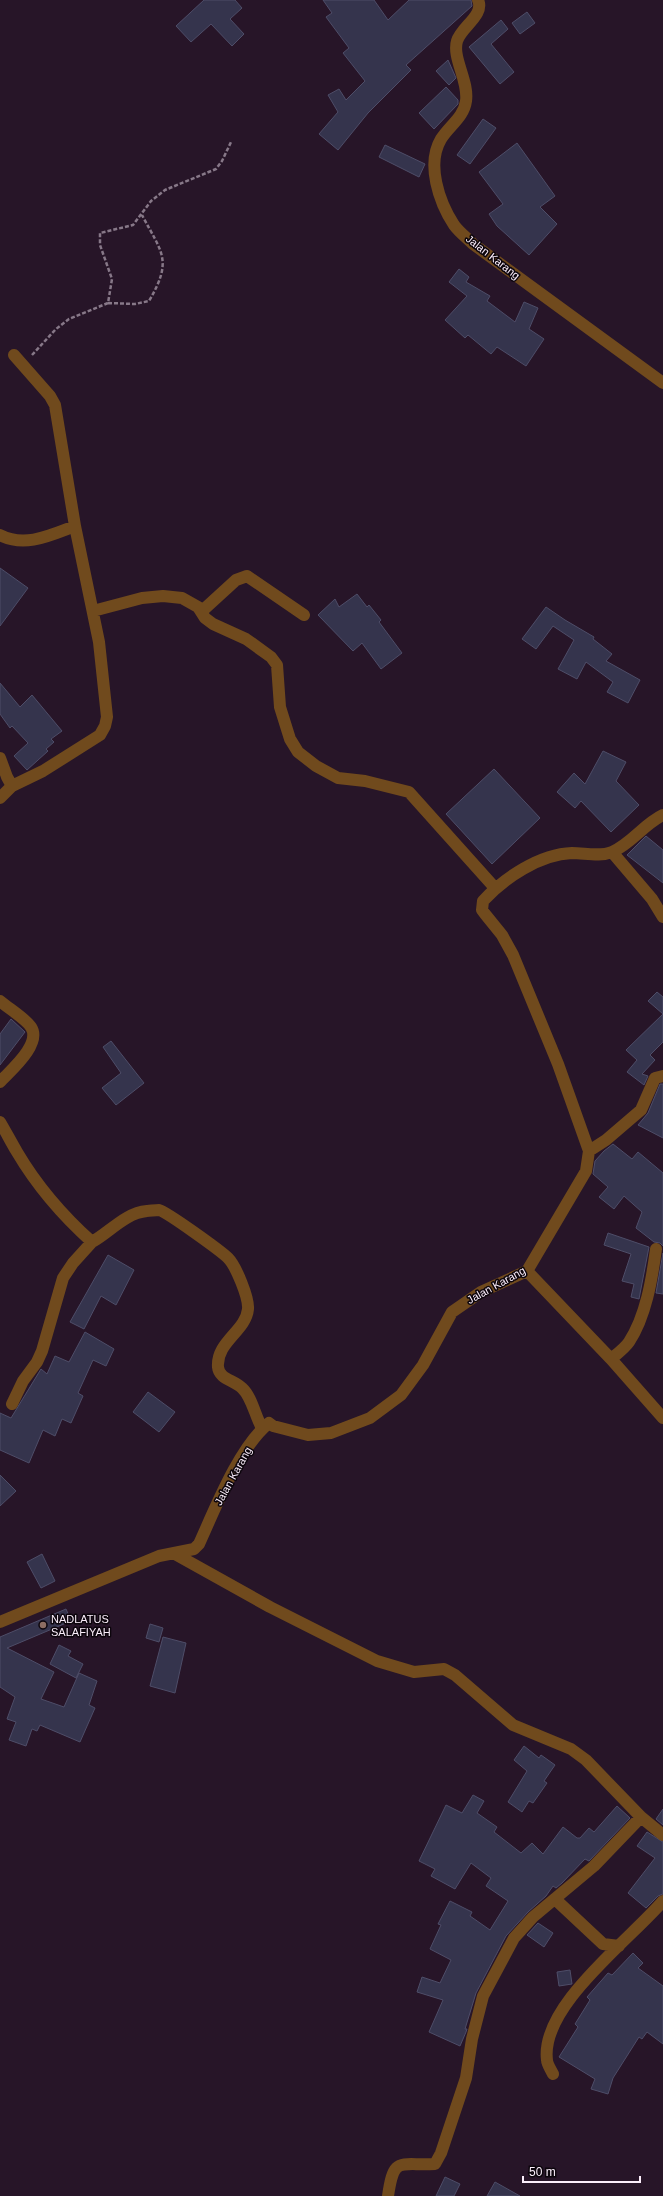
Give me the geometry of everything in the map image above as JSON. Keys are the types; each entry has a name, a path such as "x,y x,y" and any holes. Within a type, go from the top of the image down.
{"street":[{"name":"Jalan Karang","path":"478,0 480,4 478,11 464,27 456,43 456,52 467,90 466,103 460,116 442,138 435,152 433,167 440,193 454,225 474,244 663,383"},
{"path":"0,798 12,786 50,767 100,735 105,726 107,716 100,649 75,526 55,405 50,396 14,355"},
{"path":"0,535 14,540 26,541 40,539 75,526"},
{"path":"201,612 236,580 247,576 304,615"},
{"path":"93,611 142,598 163,596 182,598 198,607 205,618 213,624 246,639 271,657 277,665 280,707 290,739 298,752 316,766 338,778 365,781 409,792 495,888"},
{"path":"0,758 12,786"},
{"path":"663,815 612,852 652,899 663,917"},
{"name":"Jalan Karang","path":"0,1622 159,1556 175,1554 194,1548 199,1544 220,1496 253,1439 262,1428 269,1423 273,1426 317,1436 331,1433 370,1418 401,1395 424,1365 452,1312 482,1292 527,1271 586,1171 589,1151 558,1064 513,955 502,935 482,910 483,901 495,888 544,859 571,853 596,854 612,852"},
{"path":"0,1001 31,1027 34,1037 32,1047 0,1082"},
{"path":"589,1151 617,1132 641,1110 655,1078 663,1076"},
{"path":"0,1122 16,1152 48,1197 69,1221 92,1242"},
{"path":"12,1404 23,1381 37,1362 42,1351 63,1278 73,1263 92,1242 105,1235 131,1214 159,1210 180,1222 229,1258 238,1272 248,1306 245,1318 219,1356 218,1367 224,1377 241,1387 247,1394 262,1428"},
{"path":"611,1359 628,1343 638,1324 653,1274 656,1249"},
{"path":"527,1271 611,1359 663,1418"},
{"path":"175,1554 270,1607 377,1661 414,1672 444,1669 455,1675 513,1725 571,1749 586,1760 641,1817 663,1835"},
{"path":"388,2196 392,2172 397,2167 402,2164 435,2164 441,2153 466,2078 472,2039 483,1996 514,1938 533,1917 556,1900 594,1866 641,1817"},
{"path":"556,1900 603,1944 619,1946"},
{"path":"553,2074 547,2061 548,2042 566,2002 663,1902"}],"path":[{"path":"108,303 112,279 100,245 100,233 133,225 151,201 165,190 216,169 222,161 231,142"},
{"path":"23,364 56,329 69,319 108,303 134,304 149,301 162,276 163,261 160,249 142,214"}],"building":[{"path":"204,0 235,0 242,8 230,19 244,34 232,46 211,24 191,42 176,26"},
{"path":"323,0 374,0 388,20 409,0 471,0 472,6 406,65 411,70 368,113 338,150 319,134 338,112 328,95 339,89 346,100 365,81 343,53 349,48 326,17 332,13"},
{"path":"527,12 535,23 520,34 512,23"},
{"path":"501,20 508,29 491,44 514,72 500,84 469,47"},
{"path":"448,60 456,78 449,85 436,71"},
{"path":"446,87 458,100 458,104 434,129 419,113"},
{"path":"483,119 496,128 470,164 457,155"},
{"path":"517,143 555,196 540,207 557,224 529,255 497,226 489,214 503,204 479,172"},
{"path":"385,145 425,164 419,177 379,157"},
{"path":"459,269 469,277 466,282 490,296 487,301 515,322 524,302 538,308 529,329 544,339 526,366 497,347 491,354 468,335 465,338 445,320 467,296 449,282"},
{"path":"0,568 28,588 0,626"},
{"path":"357,594 367,607 369,605 381,620 379,622 402,653 381,669 362,643 353,651 318,615 335,599 339,607"},
{"path":"546,607 594,637 593,639 612,654 606,661 640,680 628,703 607,692 613,682 586,662 577,679 558,669 574,640 553,626 536,649 522,639"},
{"path":"0,683 20,707 32,695 62,731 51,739 54,742 46,749 48,751 27,770 14,756 28,743 12,726 10,728 0,714"},
{"path":"603,751 626,762 616,781 639,805 611,832 581,801 575,808 557,792 574,773 585,784"},
{"path":"494,769 540,818 492,864 446,814"},
{"path":"646,836 663,850 663,883 627,855"},
{"path":"657,992 663,997 663,1014 648,1001"},
{"path":"663,1014 663,1042 650,1055 655,1060 642,1074 648,1076 644,1085 627,1072 637,1060 626,1050"},
{"path":"11,1019 25,1032 0,1065 0,1034"},
{"path":"111,1041 144,1083 116,1105 102,1088 121,1073 103,1047"},
{"path":"660,1084 663,1084 663,1138 638,1125 648,1113"},
{"path":"613,1144 632,1159 638,1152 663,1173 663,1246 660,1243 654,1242 636,1228 642,1212 624,1196 614,1209 599,1197 608,1187 593,1174 595,1161"},
{"path":"608,1233 649,1247 639,1299 631,1297 634,1284 622,1281 631,1254 604,1245"},
{"path":"663,1253 663,1294 656,1293"},
{"path":"108,1255 134,1270 116,1305 101,1296 84,1329 70,1322"},
{"path":"85,1332 114,1349 106,1366 93,1360 78,1393 83,1396 71,1423 62,1419 55,1436 43,1430 29,1463 0,1450 0,1413 11,1418 41,1369 47,1374 55,1356 69,1362"},
{"path":"148,1392 175,1412 159,1432 133,1412"},
{"path":"0,1475 16,1491 0,1506"},
{"path":"42,1554 55,1581 41,1588 27,1562"},
{"path":"66,1609 71,1621 7,1648 54,1672 41,1699 64,1707 79,1673 97,1681 89,1705 95,1708 80,1742 40,1725 37,1731 32,1729 26,1746 9,1740 16,1722 7,1719 15,1697 0,1687 0,1637"},
{"path":"150,1624 163,1628 159,1642 146,1638"},
{"path":"163,1637 186,1643 175,1693 150,1686"},
{"path":"59,1645 71,1651 68,1656 83,1664 76,1678 50,1664"},
{"path":"524,1746 539,1758 541,1755 555,1765 544,1781 547,1783 533,1803 529,1801 522,1812 508,1802 527,1771 514,1760"},
{"path":"473,1795 484,1801 477,1813 497,1827 494,1832 521,1853 532,1843 543,1854 563,1827 577,1838 580,1838 589,1828 594,1832 617,1806 630,1818 589,1861 585,1859 562,1883 556,1888 553,1886 546,1896 528,1912 506,1936 476,1993 465,2029 467,2029 460,2046 429,2032 443,2000 417,1992 422,1977 440,1983 451,1960 430,1949 441,1925 438,1924 450,1901 472,1912 470,1916 490,1930 508,1901 486,1886 491,1878 471,1863 455,1889 431,1876 435,1869 419,1861 446,1805 462,1813"},
{"path":"663,1809 663,1825 656,1819"},
{"path":"647,1832 663,1842 663,1894 658,1896 646,1908 628,1893 655,1858 637,1846"},
{"path":"538,1923 553,1933 544,1947 527,1935"},
{"path":"633,1953 643,1963 638,1968 663,1986 663,2044 647,2032 642,2039 639,2037 613,2078 608,2094 591,2089 595,2079 559,2057 578,2027 575,2024 590,2000 587,1997 608,1973 612,1975"},
{"path":"570,1970 572,1984 559,1986 557,1972"},
{"path":"445,2177 460,2184 454,2196 436,2196"},
{"path":"495,2182 520,2196 487,2196"}],"place":[{"name":"NADLATUS SALAFIYAH","path":"43,1625"}]}
